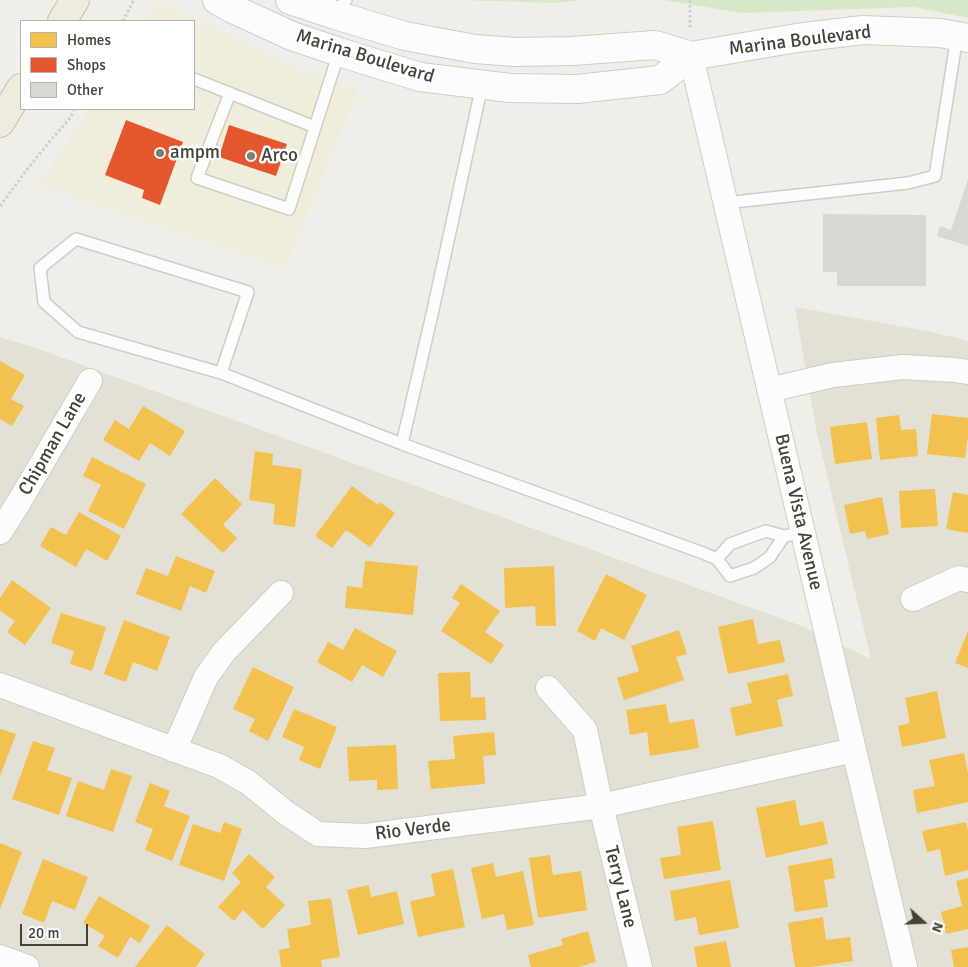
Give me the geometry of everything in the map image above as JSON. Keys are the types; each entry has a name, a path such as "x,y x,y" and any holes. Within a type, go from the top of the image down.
{"highway":[{"path":"63,20 75,0"},
{"path":"0,123 20,90"}],"street":[{"name":"Marina Boulevard","path":"217,0 292,36 339,52 420,77 482,85 510,88 577,89 660,80 691,56"},
{"name":"Marina Boulevard","path":"290,0 341,8 405,36 475,49 515,52 572,51 655,45 691,56 797,38 863,30 940,33 962,37"},
{"path":"339,52 346,38 358,36 385,39 405,36"},
{"name":"Buena Vista Avenue","path":"691,56 769,390 793,534 854,750 905,967"},
{"path":"769,390 833,375 903,367 968,372"},
{"name":"Chipman Lane","path":"0,532 90,381"},
{"path":"913,599 959,578 968,580"},
{"path":"174,750 206,677 224,652 281,593"},
{"name":"Rio Verde","path":"0,685 219,766 248,783 286,813 318,834 365,836 601,806 854,750"},
{"name":"Terry Lane","path":"548,688 585,730 601,806 640,967"},
{"path":"0,957 27,967"}],"lane":[{"path":"725,203 908,183 935,176 962,37"},
{"path":"230,93 197,178 289,209 339,52"},
{"path":"195,79 315,127"},
{"path":"402,444 482,85"},
{"path":"221,374 248,292 76,239 40,268 44,302 78,332 221,374 402,444 717,559 730,576 754,568 770,557 793,534"},
{"path":"717,559 730,544 766,531 793,534"}],"path":[{"path":"124,20 134,0"},
{"path":"0,206 28,168 71,117 74,110"}],"shaded area":[{"path":"158,3 211,27 296,69 358,89 285,268 39,184 88,110 195,110 195,20 144,20"},
{"path":"795,307 932,332 968,341 968,967 0,967 0,337 41,350 799,625 871,659 816,429"}],"green space":[{"path":"461,0 582,0 555,3"},
{"path":"664,0 968,0 968,18 914,7 742,13"}],"building: Homes":[{"path":"0,361 25,375 11,399 24,406 12,426 0,419"},
{"path":"143,406 185,431 170,456 150,443 139,461 103,440 115,420 129,429"},
{"path":"932,414 968,418 965,458 927,454"},
{"path":"899,415 901,430 916,429 918,456 880,460 876,418"},
{"path":"867,422 872,459 835,464 830,427"},
{"path":"255,451 273,454 272,465 302,469 295,527 273,524 275,504 249,500"},
{"path":"92,457 146,484 124,529 88,511 101,485 83,476"},
{"path":"215,478 242,504 223,525 237,538 223,553 181,514"},
{"path":"352,486 378,505 380,502 395,513 370,547 346,530 332,548 315,536"},
{"path":"935,489 938,526 901,528 899,491"},
{"path":"953,492 968,495 968,533 946,529"},
{"path":"882,497 889,534 867,539 865,531 850,534 844,505"},
{"path":"79,512 121,536 107,561 86,549 76,567 40,546 51,527 66,535"},
{"path":"176,556 215,571 206,593 190,586 181,611 136,594 146,568 168,576"},
{"path":"365,561 418,566 413,615 345,608 347,586 362,588"},
{"path":"554,566 556,626 536,626 535,606 505,608 504,568"},
{"path":"606,574 647,595 624,640 601,628 595,641 577,631"},
{"path":"12,580 51,608 25,645 7,632 15,621 0,611 0,598"},
{"path":"461,584 500,611 485,632 504,645 491,664 441,631 460,603 452,598"},
{"path":"61,613 106,627 92,671 70,664 74,651 51,643"},
{"path":"753,619 758,644 780,640 785,662 728,674 718,627"},
{"path":"124,620 170,637 157,671 133,662 126,682 104,674"},
{"path":"355,628 397,651 383,677 362,665 352,682 317,662 328,642 343,650"},
{"path":"679,630 687,654 676,657 684,680 624,700 617,678 639,671 631,646"},
{"path":"968,631 968,668 955,663"},
{"path":"253,667 294,687 268,741 249,731 255,719 233,709"},
{"path":"470,672 471,698 485,697 486,720 440,721 438,673"},
{"path":"788,674 793,696 777,700 783,726 736,736 730,708 752,703 747,683"},
{"path":"937,691 946,738 902,747 898,726 910,723 905,698"},
{"path":"666,704 669,723 694,719 699,748 650,756 647,732 630,735 626,710"},
{"path":"294,709 337,727 320,769 299,760 304,747 282,737"},
{"path":"0,729 16,734 0,776"},
{"path":"494,732 496,755 483,756 485,784 431,789 428,761 455,759 453,736"},
{"path":"33,741 55,748 47,770 72,778 59,815 12,799"},
{"path":"396,745 398,789 377,790 377,780 349,781 347,747"},
{"path":"964,753 968,773 968,802 917,813 913,790 935,786 929,760"},
{"path":"111,769 132,776 113,832 66,816 78,781 104,790"},
{"path":"150,783 170,791 164,806 190,816 172,861 145,850 153,829 135,822"},
{"path":"795,800 800,826 823,821 828,844 766,858 756,808"},
{"path":"713,821 721,870 664,879 660,858 681,855 677,827"},
{"path":"224,822 242,829 224,881 179,865 193,824 220,833"},
{"path":"966,822 968,830 968,870 945,876 940,849 927,852 922,831"},
{"path":"0,843 22,852 0,909"},
{"path":"249,854 275,877 266,887 285,905 263,929 243,910 234,921 218,907 241,882 232,873"},
{"path":"550,855 553,875 581,871 587,910 538,918 529,858"},
{"path":"832,858 835,878 824,880 828,907 795,912 788,866"},
{"path":"43,859 88,877 75,910 52,901 44,923 22,914"},
{"path":"493,863 496,877 523,871 534,925 507,930 504,914 482,919 471,868"},
{"path":"453,869 465,927 418,937 410,901 435,896 431,874"},
{"path":"968,878 968,929 946,934 941,912 962,906 956,881"},
{"path":"730,880 739,928 699,935 696,917 675,921 670,891"},
{"path":"369,885 371,897 397,891 404,924 358,935 347,890"},
{"path":"99,896 150,926 140,943 130,937 118,958 98,946 105,936 83,923"},
{"path":"331,898 340,957 321,960 322,967 281,967 279,950 290,948 287,929 311,925 308,901"},
{"path":"823,917 826,940 850,937 853,961 811,967 795,967 788,923"},
{"path":"167,925 205,954 196,967 135,967"},
{"path":"588,931 596,962 578,967 531,967 528,955 563,945 561,939"},
{"path":"726,941 731,967 697,967 694,947"},
{"path":"968,947 968,967 954,967 951,950"}],"building: Shops":[{"path":"126,120 183,142 160,205 142,198 144,190 105,175"},
{"path":"229,125 287,144 276,176 219,157"}],"building: Other":[{"path":"968,179 968,246 937,236 940,226 951,230"},
{"path":"823,214 926,215 926,286 837,286 837,272 823,272"}],"place":[{"name":"ampm","path":"160,153"},
{"name":"Arco","path":"251,156"}]}
